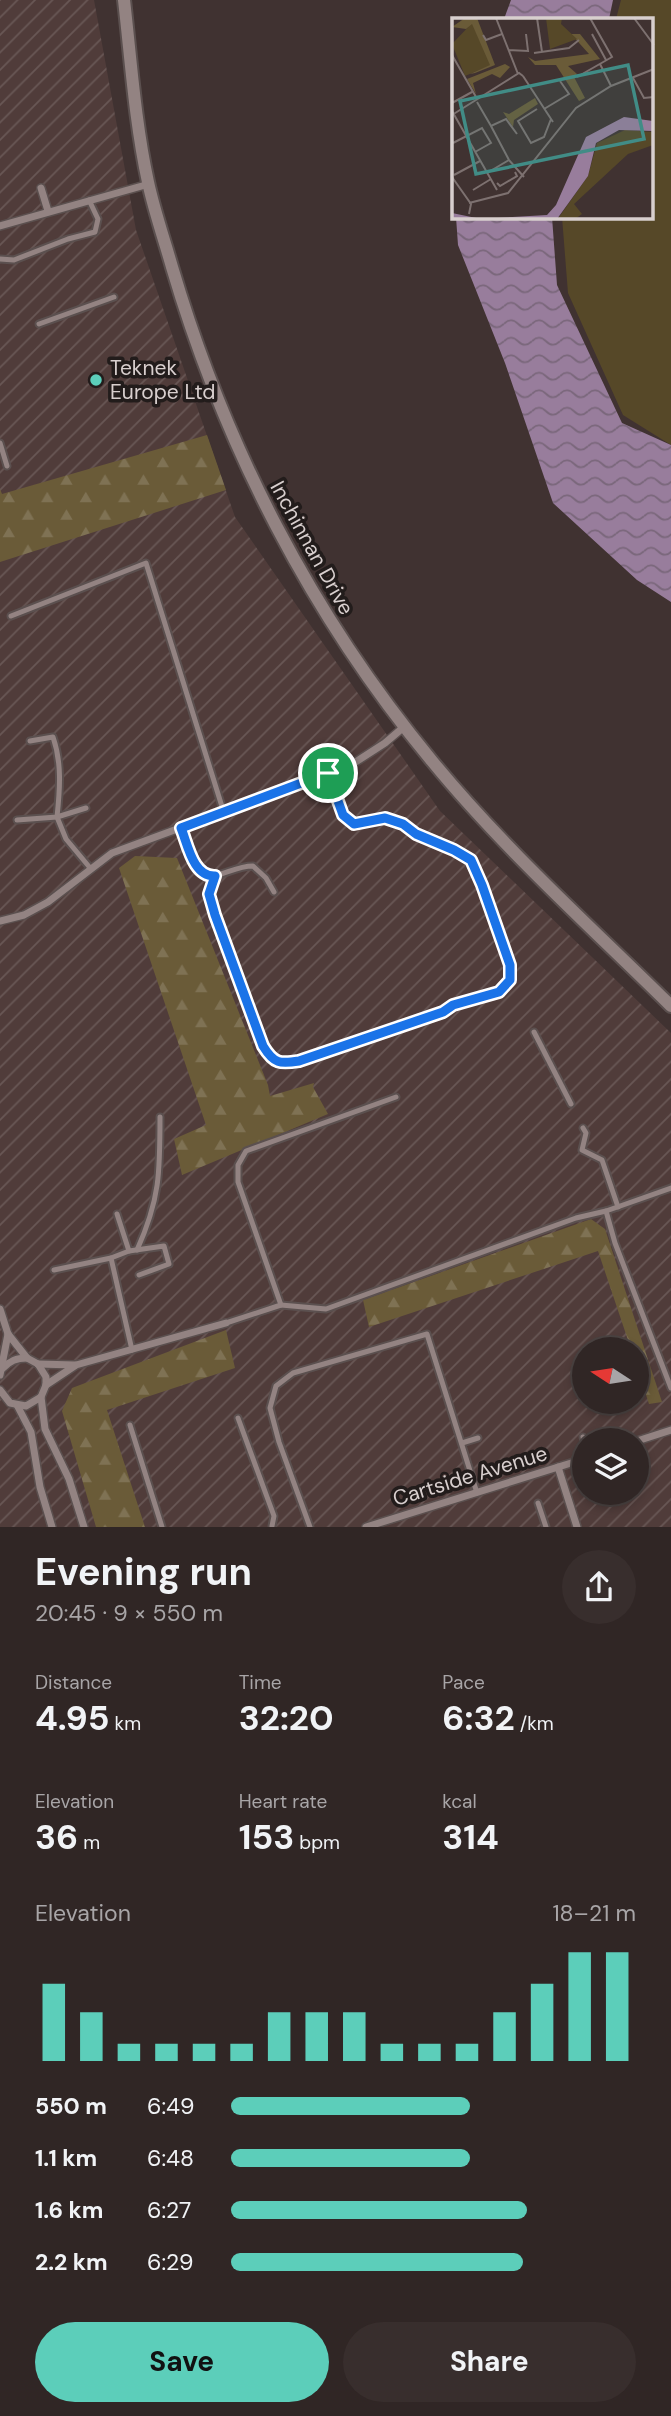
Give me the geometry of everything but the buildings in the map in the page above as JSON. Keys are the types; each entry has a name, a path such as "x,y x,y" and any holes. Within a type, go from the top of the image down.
{"street":[{"name":"Inchinnan Drive","path":"124,0 139,132 149,184 200,355 256,488 317,599 367,675 431,760 482,817 671,1006"},
{"path":"0,226 149,184"},
{"path":"41,188 48,211"},
{"path":"0,921 24,915 48,902 112,853 351,765 405,726"},
{"path":"0,1309 8,1334 27,1359"},
{"path":"1,1372 9,1362 18,1358 38,1364 76,1365 226,1323"},
{"path":"1,1372 8,1334"},
{"path":"38,1364 43,1370 46,1385"},
{"path":"17,1405 34,1403 41,1397 46,1385 76,1365"},
{"path":"1,1395 17,1405 31,1432 40,1487 52,1527"},
{"path":"41,1397 45,1429 69,1479 84,1527"},
{"path":"649,1437 671,1430"},
{"name":"Cartside Avenue","path":"366,1527 572,1463"},
{"path":"558,1467 578,1527"}],"lane":[{"path":"0,259 14,260 68,239 96,232 98,219 89,200"},
{"path":"39,324 114,297"},
{"path":"0,443 8,466"},
{"path":"11,616 145,563 224,813"},
{"path":"30,741 53,737 59,756 60,790 57,817 66,839 91,869"},
{"path":"215,876 209,894 220,929 263,1046 270,1057 283,1064 299,1061 443,1012 453,1005 499,992 510,980 510,965 471,860 416,834 403,824 385,818 354,824 343,815 328,773"},
{"path":"17,820 57,817 86,808"},
{"path":"181,828 199,872 215,876 241,866 253,866 267,878 274,891"},
{"path":"534,1032 570,1104"},
{"path":"281,1305 238,1182 242,1157 246,1151 396,1097"},
{"path":"137,1250 151,1218 160,1177 160,1117"},
{"path":"583,1128 586,1133 582,1150 602,1160 618,1207"},
{"path":"226,1323 281,1305 326,1308 576,1218 606,1211 671,1188"},
{"path":"606,1211 615,1243 671,1388"},
{"path":"117,1214 129,1251"},
{"path":"54,1270 111,1258 129,1251 164,1247 169,1264 139,1275"},
{"path":"111,1258 132,1350"},
{"path":"310,1527 279,1442 270,1408 276,1386 293,1373 427,1334 477,1493"},
{"path":"238,1418 274,1516 272,1526"},
{"path":"130,1425 162,1527"},
{"path":"462,1443 478,1438"},
{"path":"538,1503 546,1527"}],"shaded area":[{"path":"0,0 94,0 136,230 235,517 440,811 671,1033 671,1527 0,1527"},
{"path":"621,0 671,0 671,445 623,415 568,293 562,219 654,219 654,18 616,18"}],"green space":[{"path":"207,435 226,490 0,562 0,489 2,494"},
{"path":"135,856 177,858 268,1085 270,1096 314,1083 313,1087 328,1114 182,1175 174,1139 206,1125 119,868"},
{"path":"591,1219 605,1229 641,1337 627,1337 598,1251 369,1327 363,1300"},
{"path":"226,1330 235,1368 107,1410 145,1527 96,1527 62,1411 72,1388"},
{"path":"649,1363 662,1402 649,1404"}],"water":[{"path":"511,0 613,0 609,18 504,18"},
{"path":"456,219 552,219 557,285 622,423 671,445 671,602 637,580 553,503 505,363 458,245"}],"place":[{"name":"Teknek Europe Ltd","path":"96,380"}],"route":[{"path":"328,773 343,815 354,824 385,818 403,824 416,834 471,860 510,965 510,980 499,992 453,1005 443,1012 299,1061 283,1064 270,1057 263,1046 215,915 209,894 215,876 199,872 181,828 328,773"}]}
